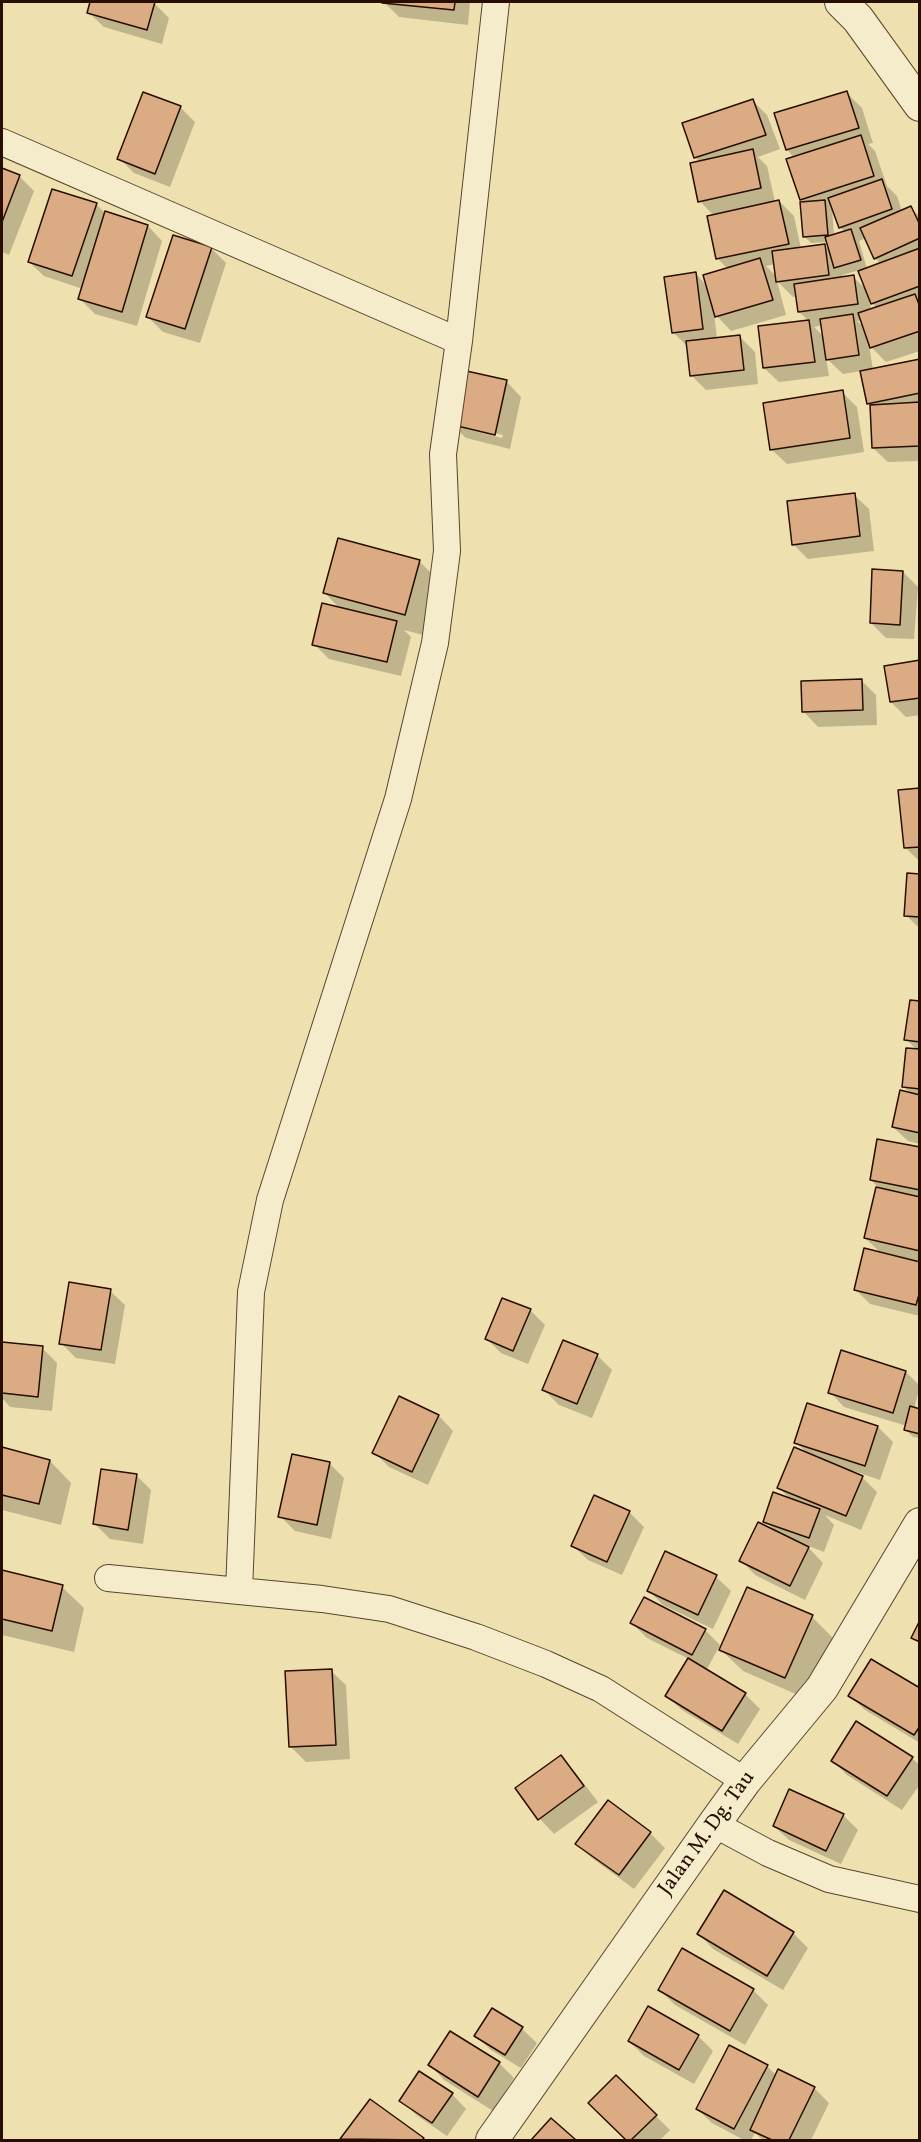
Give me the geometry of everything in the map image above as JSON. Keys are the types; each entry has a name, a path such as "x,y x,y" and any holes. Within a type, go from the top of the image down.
{"street":[{"path":"239,1591 251,1292 270,1200 398,799 435,643 447,551 442,454 459,341 496,2"},
{"path":"842,2 858,19 920,105"},
{"path":"2,142 459,341"},
{"name":"Jalan M. Dg. Tau","path":"492,2140 745,1781 822,1688 920,1524"},
{"path":"108,1578 322,1599 389,1609 476,1637 546,1664 601,1689 745,1781"},
{"path":"714,1824 768,1853 829,1879 920,1899"}],"building":[{"path":"90,2 155,2 147,30 87,13"},
{"path":"383,2 455,2 454,10"},
{"path":"847,91 859,128 786,150 774,113"},
{"path":"143,92 181,106 155,174 117,159"},
{"path":"753,99 766,135 694,158 682,123"},
{"path":"861,135 874,176 800,200 786,159"},
{"path":"753,149 761,188 698,202 690,163"},
{"path":"2,168 20,175 2,222"},
{"path":"882,179 892,209 839,228 828,198"},
{"path":"52,189 97,203 72,276 28,262"},
{"path":"779,200 789,244 716,259 707,216"},
{"path":"825,200 828,235 803,237 800,202"},
{"path":"911,206 920,225 920,238 874,259 860,228"},
{"path":"105,211 148,225 122,312 78,299"},
{"path":"851,229 861,260 834,268 825,237"},
{"path":"173,235 212,247 185,329 146,317"},
{"path":"825,244 829,275 776,282 772,251"},
{"path":"920,248 920,286 871,304 858,271"},
{"path":"760,258 773,300 715,317 703,275"},
{"path":"696,272 703,329 672,333 664,277"},
{"path":"854,275 858,304 798,312 794,284"},
{"path":"915,294 920,307 920,331 870,348 858,313"},
{"path":"853,314 859,355 826,360 820,319"},
{"path":"809,320 815,362 763,368 758,326"},
{"path":"740,335 744,370 690,376 686,341"},
{"path":"920,359 920,393 867,404 860,371"},
{"path":"462,370 507,380 495,435 449,424"},
{"path":"843,390 850,438 770,450 763,403"},
{"path":"920,402 920,446 872,448 870,405"},
{"path":"855,493 860,536 792,545 787,501"},
{"path":"338,538 420,560 405,615 323,593"},
{"path":"872,569 903,571 900,625 870,623"},
{"path":"322,603 397,621 387,662 312,645"},
{"path":"920,660 920,698 890,702 884,666"},
{"path":"862,679 863,710 802,712 801,681"},
{"path":"920,788 920,847 904,848 898,790"},
{"path":"907,873 920,874 920,917 904,916"},
{"path":"910,1000 920,1001 920,1042 904,1040"},
{"path":"906,1048 920,1049 920,1089 902,1087"},
{"path":"900,1090 920,1095 920,1133 892,1127"},
{"path":"877,1139 920,1147 920,1190 870,1180"},
{"path":"876,1187 920,1197 920,1251 864,1238"},
{"path":"864,1248 920,1262 920,1291 916,1305 854,1290"},
{"path":"69,1282 111,1289 101,1350 59,1344"},
{"path":"502,1298 531,1309 513,1351 485,1339"},
{"path":"563,1340 598,1354 577,1404 542,1390"},
{"path":"2,1342 43,1346 38,1397 2,1393"},
{"path":"841,1350 906,1371 893,1413 828,1393"},
{"path":"399,1396 439,1415 412,1472 372,1453"},
{"path":"807,1403 878,1426 865,1466 794,1443"},
{"path":"910,1406 920,1409 920,1434 904,1430"},
{"path":"2,1447 50,1460 39,1504 2,1495"},
{"path":"794,1447 863,1476 846,1516 777,1488"},
{"path":"292,1454 330,1462 317,1525 278,1517"},
{"path":"101,1469 137,1474 128,1530 93,1524"},
{"path":"773,1492 820,1509 809,1538 763,1522"},
{"path":"594,1495 630,1511 607,1562 571,1546"},
{"path":"758,1522 809,1547 790,1586 739,1561"},
{"path":"665,1551 717,1575 698,1615 647,1591"},
{"path":"2,1570 63,1585 52,1631 2,1619"},
{"path":"747,1587 813,1615 785,1678 719,1650"},
{"path":"644,1597 706,1629 692,1655 630,1623"},
{"path":"920,1620 920,1642 911,1638"},
{"path":"688,1658 746,1693 722,1731 665,1696"},
{"path":"871,1659 920,1688 920,1726 914,1735 848,1696"},
{"path":"332,1669 336,1745 289,1747 285,1671"},
{"path":"856,1721 913,1757 887,1796 831,1761"},
{"path":"561,1755 584,1786 538,1820 515,1788"},
{"path":"789,1789 844,1814 826,1851 773,1826"},
{"path":"608,1800 651,1832 619,1875 575,1844"},
{"path":"724,1890 794,1932 767,1976 697,1934"},
{"path":"682,1948 754,1989 730,2031 658,1990"},
{"path":"648,2006 699,2035 679,2070 628,2041"},
{"path":"492,2008 523,2027 505,2055 474,2036"},
{"path":"450,2031 500,2062 478,2097 428,2065"},
{"path":"729,2045 768,2065 734,2129 696,2109"},
{"path":"778,2069 815,2087 789,2140 772,2140 750,2130"},
{"path":"419,2071 453,2093 432,2123 399,2101"},
{"path":"616,2075 657,2115 631,2140 626,2140 588,2103"},
{"path":"370,2099 424,2138 422,2140 340,2139"},
{"path":"551,2118 576,2140 531,2140"}]}
